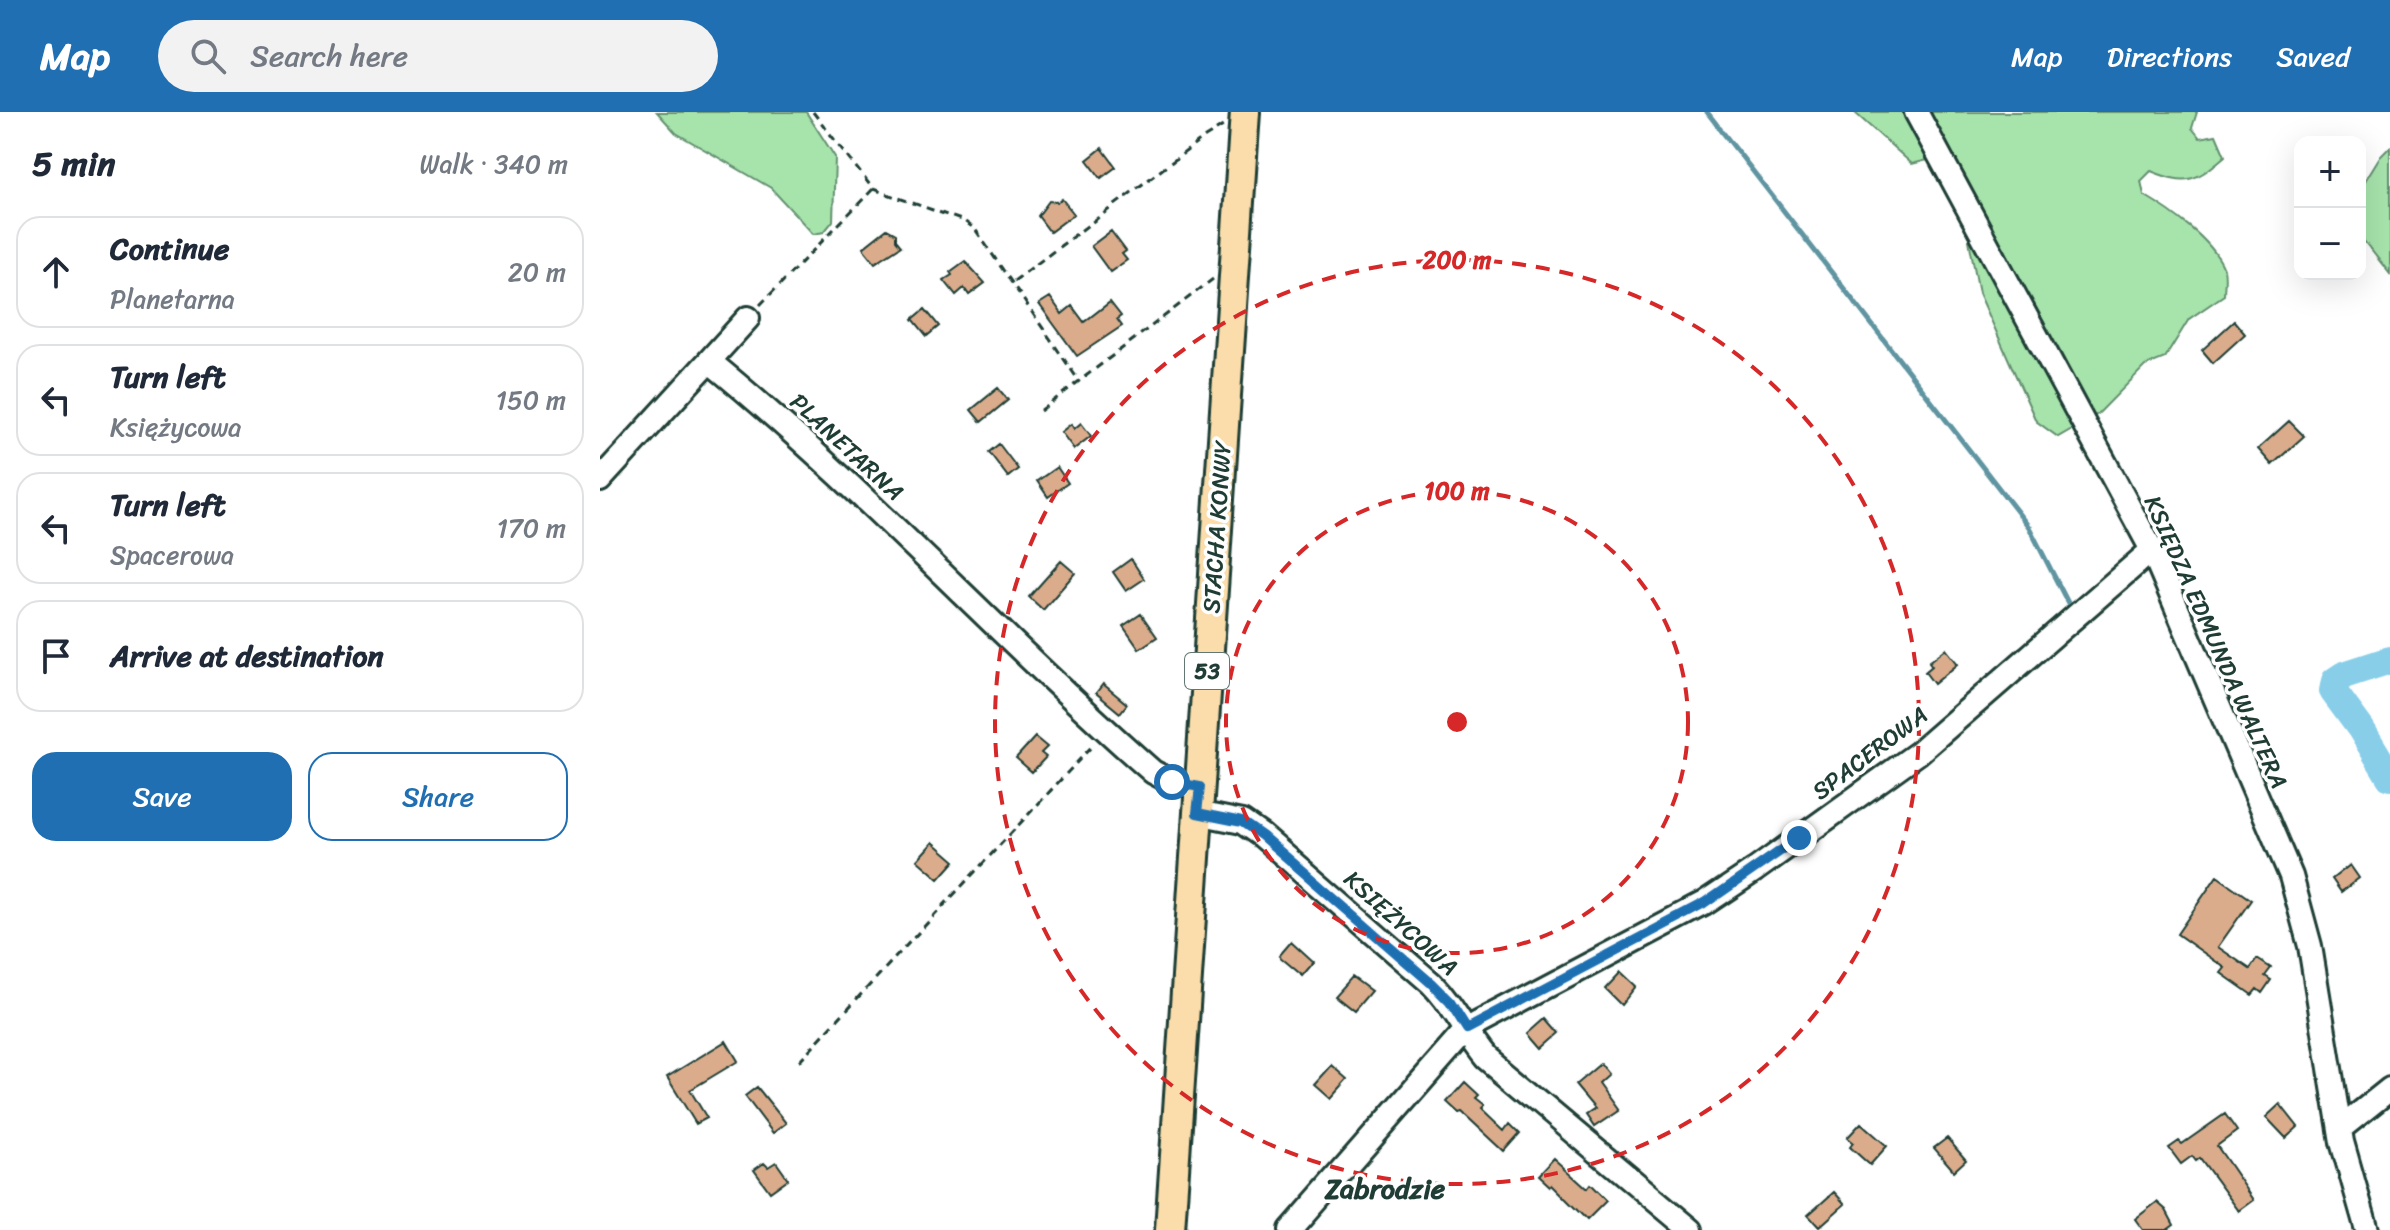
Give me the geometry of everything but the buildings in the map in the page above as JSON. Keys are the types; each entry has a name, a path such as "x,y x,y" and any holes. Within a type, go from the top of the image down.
{"main road":[{"name":"STACHA KONWY","path":"1170,1230 1245,114"}],"street":[{"name":"KSIĘDZA EDMUNDA WALTERA","path":"1916,112 2152,550 2291,876 2310,946 2340,1129 2367,1230"},
{"path":"600,480 748,318"},
{"name":"PLANETARNA","path":"709,361 806,443 1107,731 1153,772 1198,800"},
{"name":"SPACEROWA","path":"1467,1029 1704,904 1755,870 1918,753 2152,550"},
{"name":"KSIĘŻYCOWA","path":"1198,800 1262,836 1431,983 1450,1002 1486,1058 1691,1230"},
{"path":"1299,1228 1467,1029"},
{"path":"2340,1129 2390,1089"}],"path":[{"path":"813,112 873,189 970,225 1013,282 1079,381"},
{"path":"1013,282 1205,137 1245,114"},
{"path":"748,318 873,189"},
{"path":"1040,411 1206,283 1234,269"},
{"path":"799,1061 1107,731"}],"green space":[{"path":"657,112 806,112 835,157 833,221 824,232 813,234 771,188 676,133"},
{"path":"1854,112 2197,112 2192,128 2200,138 2216,135 2225,156 2199,176 2183,179 2151,171 2141,181 2144,195 2190,227 2211,247 2225,272 2224,295 2189,319 2165,358 2145,366 2098,414 2058,437 2036,421 1979,293 1969,240 1983,216 1952,154 1912,164"},
{"path":"2390,147 2390,274 2366,244 2366,179"}],"waterway":[{"path":"1707,112 2029,527 2069,605"},
{"path":"2390,660 2344,675 2335,681 2333,691 2390,777"}],"district":[{"name":"Zabrodzie","path":"1385,1188"}],"route":[{"path":"1172,782 1200,787 1197,813 1242,822 1262,836 1431,983 1450,1002 1467,1029 1704,904 1799,838"}]}
